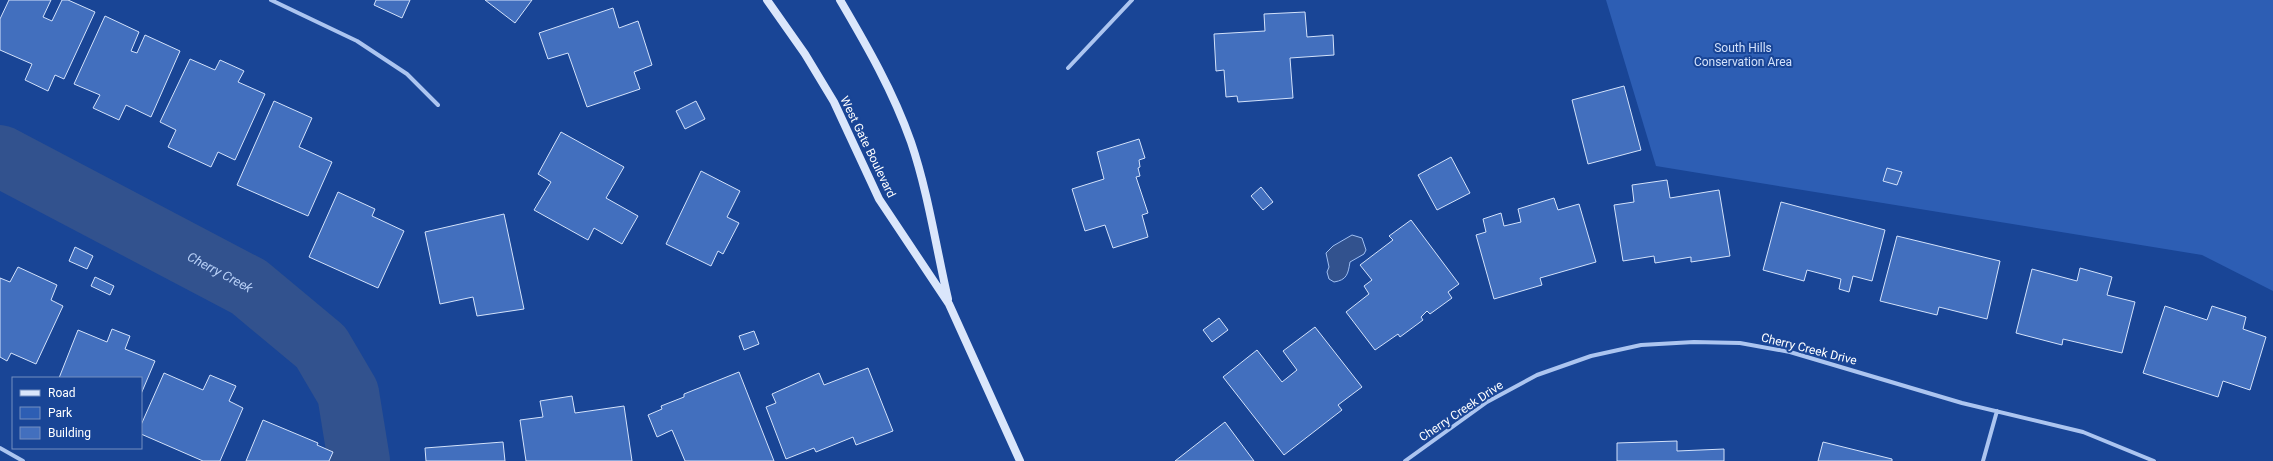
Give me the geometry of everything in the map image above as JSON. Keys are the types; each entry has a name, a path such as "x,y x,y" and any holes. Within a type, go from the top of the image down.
{"main road":[{"name":"West Gate Boulevard","path":"767,0 788,28 834,102 878,199 949,304 1020,461"},
{"name":"West Gate Boulevard","path":"840,0 876,60 911,142 922,179 949,304"}],"street":[{"path":"271,0 357,41 407,74 438,105"},
{"path":"1068,68 1132,0"},
{"name":"Cherry Creek Drive","path":"1405,461 1486,402 1537,374 1591,356 1642,345 1740,343 1783,351 1997,411 2083,432 2154,461"},
{"path":"1983,461 1997,411"},
{"path":"0,448 23,461"}],"green space":[{"name":"South Hills Conservation Area","path":"1606,0 2273,0 2273,291 2202,255 1656,166"}],"shaded area":[{"path":"1352,235 1362,238 1366,250 1364,254 1350,262 1346,276 1342,280 1334,282 1329,279 1327,272 1329,267 1326,253 1333,246"}],"building":[{"path":"9,0 51,0 43,17 52,21 62,0 68,0 95,12 64,79 55,75 48,91 25,80 32,64 0,50 0,19"},
{"path":"376,0 410,0 402,18 374,5"},
{"path":"485,0 532,0 515,23"},
{"path":"613,8 619,28 638,21 652,65 634,72 640,89 587,107 568,53 548,59 539,33"},
{"path":"1305,12 1307,37 1333,35 1334,55 1290,58 1293,98 1238,102 1237,96 1226,97 1224,70 1216,71 1214,34 1265,31 1264,14"},
{"path":"105,16 139,32 131,51 137,53 145,35 180,51 151,117 126,105 119,120 93,108 100,95 74,84"},
{"path":"190,59 215,70 220,60 242,70 244,71 238,82 265,94 235,160 218,152 211,167 168,147 176,130 160,122"},
{"path":"1624,86 1641,150 1588,164 1572,100"},
{"path":"274,101 312,118 299,147 332,162 308,216 237,185"},
{"path":"696,101 705,119 685,129 676,111"},
{"path":"561,132 624,167 606,198 638,216 622,244 594,228 588,240 534,210 551,182 538,174"},
{"path":"1139,139 1145,158 1139,160 1140,167 1138,168 1140,176 1136,177 1148,213 1142,215 1148,237 1113,248 1105,225 1085,231 1072,189 1104,179 1097,152"},
{"path":"1451,157 1470,193 1437,210 1418,175"},
{"path":"1887,168 1902,172 1897,185 1883,181"},
{"path":"701,171 740,191 727,217 739,223 723,254 718,251 711,266 666,244"},
{"path":"1667,180 1670,198 1719,190 1730,256 1691,262 1691,257 1655,263 1654,256 1623,261 1614,205 1634,202 1632,185"},
{"path":"1261,187 1273,202 1263,210 1251,196"},
{"path":"338,192 375,209 372,216 404,231 378,288 309,257"},
{"path":"1554,198 1558,210 1579,204 1596,262 1540,278 1542,285 1494,299 1476,235 1486,232 1483,219 1501,213 1504,226 1521,222 1518,209"},
{"path":"1781,202 1885,230 1872,281 1853,276 1849,292 1839,289 1841,279 1807,270 1804,281 1763,270"},
{"path":"504,214 524,309 477,316 473,297 440,304 425,232"},
{"path":"1411,220 1459,284 1448,292 1452,298 1430,314 1427,311 1421,317 1423,320 1400,337 1398,334 1375,350 1346,312 1369,294 1364,286 1372,280 1360,265 1393,240 1389,236"},
{"path":"1897,236 2000,261 1987,319 1939,307 1937,315 1880,301"},
{"path":"75,247 93,256 87,269 69,261"},
{"path":"18,267 57,285 51,300 63,306 36,364 11,353 7,361 0,357 0,278 10,282"},
{"path":"2080,268 2112,277 2107,295 2135,302 2122,353 2063,339 2062,345 2016,333 2032,269 2077,281"},
{"path":"95,277 114,286 110,295 91,286"},
{"path":"2165,306 2207,320 2212,306 2246,317 2243,329 2266,337 2250,390 2223,381 2218,397 2143,373"},
{"path":"1219,318 1228,330 1212,342 1203,330"},
{"path":"1315,327 1362,387 1338,405 1342,410 1284,455 1223,377 1257,350 1282,382 1297,370 1283,351"},
{"path":"112,329 130,336 125,349 155,361 142,392 142,377 59,377 78,330 107,342"},
{"path":"754,331 759,344 744,350 739,336"},
{"path":"868,368 893,431 856,445 853,437 816,452 814,448 786,459 766,407 776,403 772,394 819,373 824,385"},
{"path":"739,372 774,461 685,461 672,430 657,437 648,415 662,409 661,406 684,397 684,394"},
{"path":"164,373 203,390 210,375 236,386 229,401 243,408 220,461 203,461 142,434 142,423"},
{"path":"572,396 575,413 624,406 632,461 526,461 520,420 543,417 540,401"},
{"path":"263,420 318,443 317,445 333,452 329,461 246,461"},
{"path":"1225,422 1254,461 1175,461"},
{"path":"1677,441 1677,451 1724,449 1724,461 1617,461 1617,443"},
{"path":"503,442 505,461 426,461 425,448"},
{"path":"1823,442 1892,459 1892,461 1818,461"}],"waterway":[{"name":"Cherry Creek","path":"0,156 249,287 321,347 348,393 359,461"}]}
